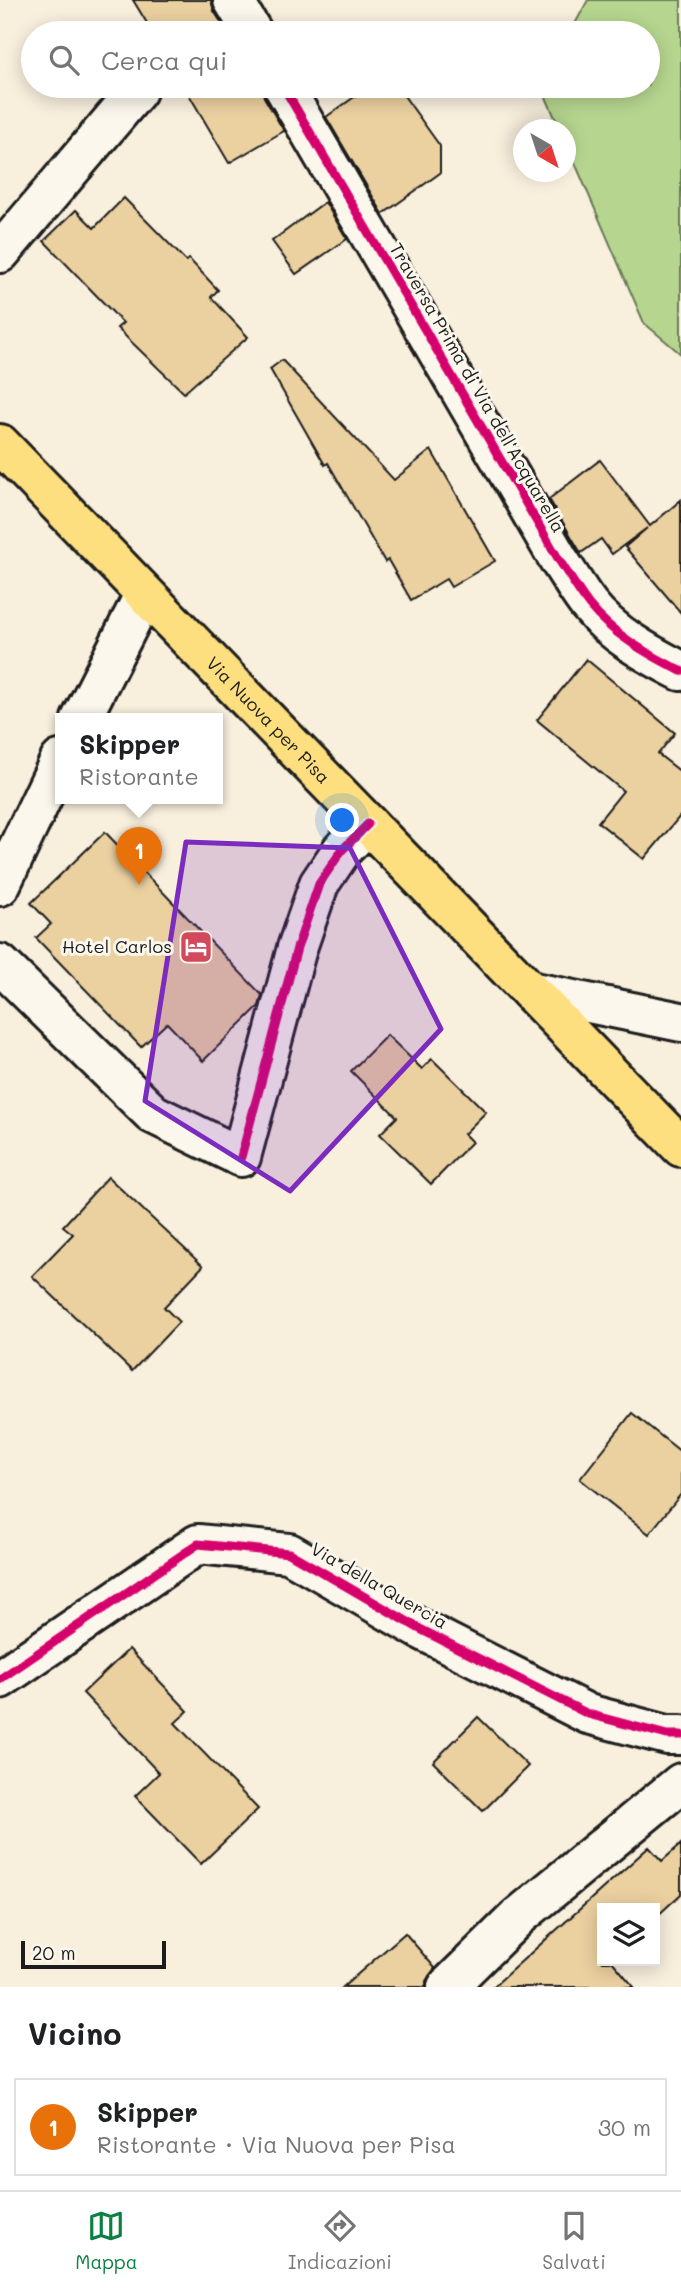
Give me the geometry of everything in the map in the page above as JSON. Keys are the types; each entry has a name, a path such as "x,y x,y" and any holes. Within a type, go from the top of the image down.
{"main road":[{"name":"Via Nuova per Pisa","path":"0,444 681,1147"}],"street":[{"path":"233,0 246,21"},
{"path":"0,253 131,98"},
{"name":"Traversa Prima di Via dell'Acquarella","path":"290,98 559,560 589,606 644,652 681,671"},
{"path":"84,713 144,594"},
{"path":"0,886 55,770"},
{"path":"0,964 153,1114 241,1157 297,948 319,884 342,850 368,824"},
{"path":"530,991 681,1022"},
{"name":"Via della Quercia","path":"0,1679 198,1544 289,1553 420,1629 588,1714 667,1735 681,1735"},
{"path":"447,1987 518,1917 681,1783"}],"highlighted area":[{"path":"186,842 350,848 441,1029 290,1191 145,1101"}],"green space":[{"path":"588,0 681,0 681,354 644,323 576,165 576,119 556,119 546,98 660,98 660,21 577,21"}],"building":[{"path":"133,0 211,0 220,21 146,21"},
{"path":"191,98 265,98 284,131 229,163"},
{"path":"353,98 406,98 440,146 440,173 383,214 326,117"},
{"path":"124,198 218,290 211,297 248,337 184,393 117,328 123,323 44,241 76,210 94,228"},
{"path":"325,202 347,239 296,274 272,241"},
{"path":"282,360 394,480 431,450 495,561 451,587 446,579 411,600 388,560 385,562 328,463 325,465 270,369"},
{"path":"600,460 650,526 681,500 681,613 625,547 647,528 612,554 601,539 581,553 549,499"},
{"path":"586,659 675,733 658,754 681,772 681,815 644,859 598,822 623,791 537,720"},
{"path":"105,832 262,995 259,1006 203,1061 167,1023 141,1047 36,938 51,924 31,903"},
{"path":"387,1035 422,1069 432,1059 486,1112 464,1134 472,1142 431,1184 380,1134 397,1117 351,1071"},
{"path":"108,1177 203,1266 164,1307 179,1322 132,1371 32,1276 73,1234 63,1226"},
{"path":"632,1413 681,1452 681,1494 649,1534 580,1479"},
{"path":"129,1649 188,1711 175,1723 258,1809 201,1864 135,1796 159,1773 83,1693"},
{"path":"478,1717 528,1766 483,1811 433,1762"},
{"path":"681,1844 681,1894 660,1913 660,1903 597,1903 597,1966 616,1966 634,1987 493,1987 649,1847 662,1861"},
{"path":"405,1933 435,1968 426,1981 426,1987 343,1987"}],"cycle path":[{"path":"290,98 581,594 598,616 620,635 681,671"},
{"path":"241,1157 297,948 319,884 342,850 368,824"},
{"path":"0,1679 198,1544 289,1553 420,1629 588,1714 667,1735 681,1735"}],"place":[{"name":"Skipper","path":"139,885"},
{"name":"Hotel Carlos","path":"196,947"}]}
